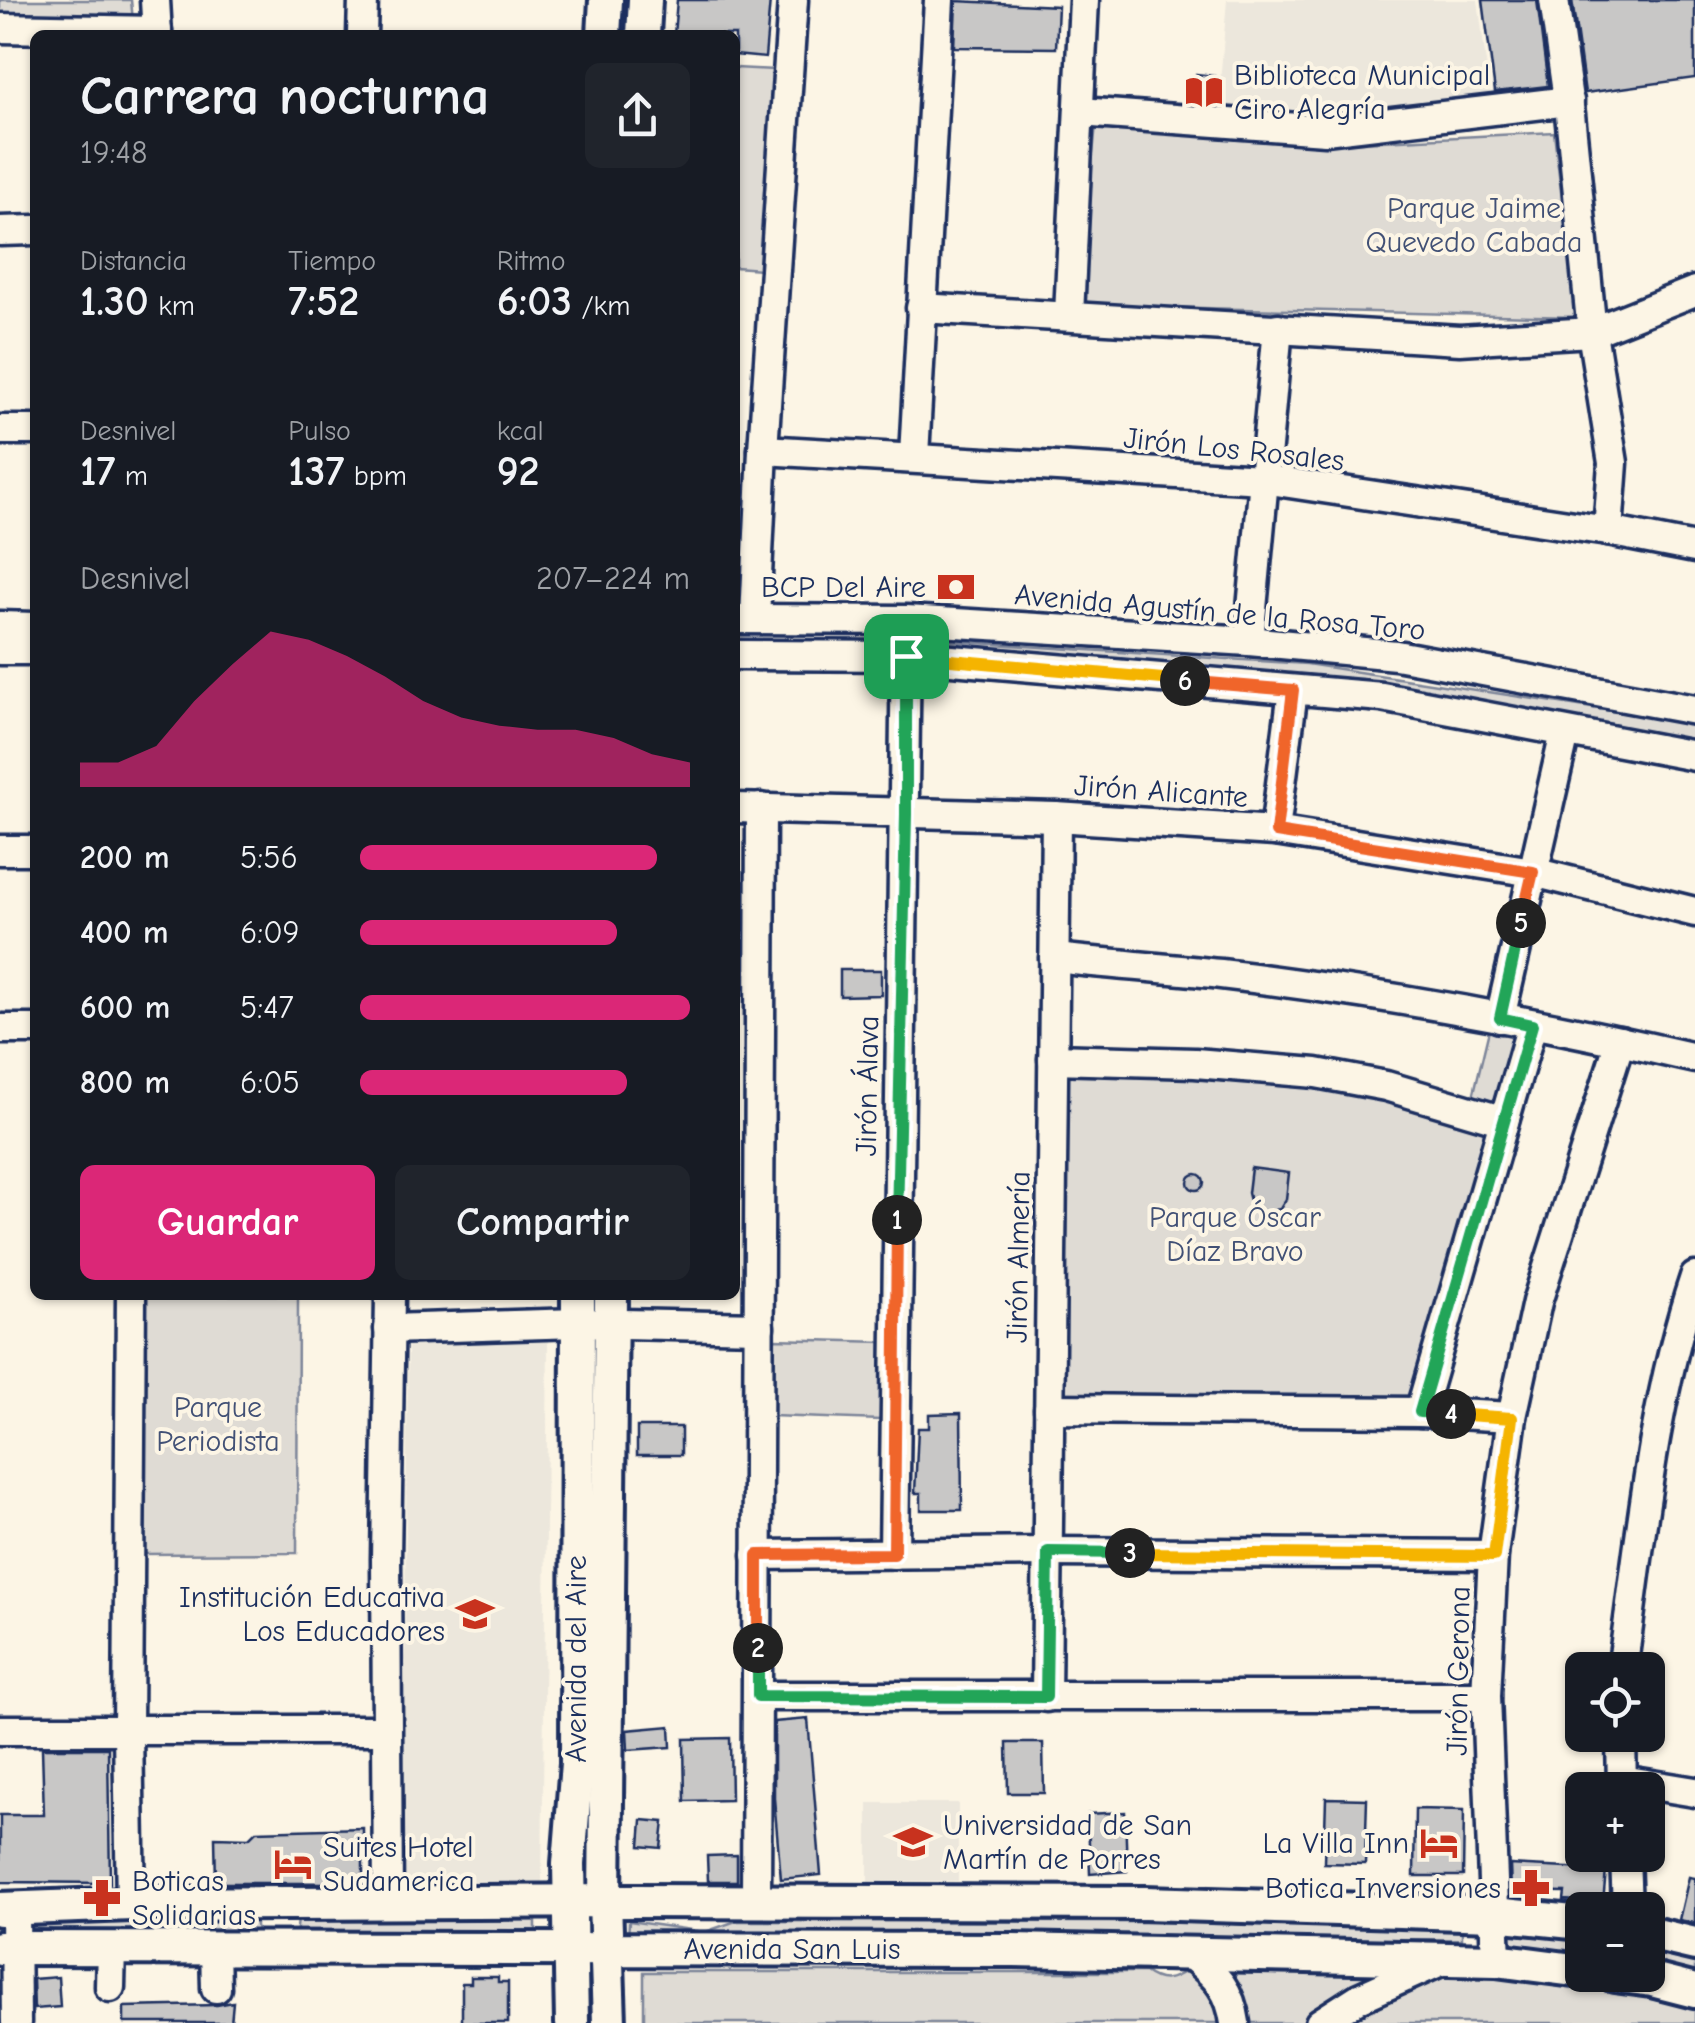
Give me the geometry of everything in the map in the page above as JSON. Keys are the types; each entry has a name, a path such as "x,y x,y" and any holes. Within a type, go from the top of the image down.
{"main road":[{"path":"604,30 606,0"},
{"path":"643,30 645,0"},
{"name":"Avenida del Aire","path":"572,2023 569,1903 577,1763 578,1309"},
{"name":"Avenida del Aire","path":"609,2023 605,1901 611,1309"},
{"name":"Avenida San Luis","path":"7,1909 131,1904 756,1900 1144,1903 1494,1914 1565,1922"},
{"path":"271,1903 272,1949"},
{"path":"1665,1937 1695,1944"},
{"name":"Avenida San Luis","path":"8,1948 1189,1953 1496,1960 1565,1969"},
{"path":"1665,1983 1695,1991"}],"street":[{"path":"155,0 157,30"},
{"path":"362,0 362,30"},
{"path":"745,618 763,450 793,0"},
{"path":"914,456 939,0"},
{"path":"1069,315 1084,0"},
{"path":"1554,0 1569,101 1592,332 1613,463 1608,531"},
{"path":"0,28 63,30"},
{"path":"1080,112 1325,130 1569,101"},
{"path":"0,230 30,230"},
{"path":"921,308 1460,340 1592,332 1695,291"},
{"path":"1249,641 1278,328"},
{"path":"0,430 30,430"},
{"name":"Jirón Los Rosales","path":"763,450 1264,479 1608,531 1695,548"},
{"name":"Avenida Agustín de la Rosa Toro","path":"745,618 906,620 1249,641 1396,655 1695,710"},
{"name":"Jirón Álava","path":"894,1554 906,620"},
{"path":"0,626 30,626"},
{"path":"0,650 30,650"},
{"path":"740,655 906,656 1382,698 1695,756"},
{"path":"1276,832 1293,690"},
{"path":"1500,1018 1565,733"},
{"path":"748,808 758,1327 756,1900"},
{"name":"Jirón Alicante","path":"748,808 1056,817 1276,832 1533,872 1695,912"},
{"name":"Jirón Almería","path":"1046,1697 1056,817"},
{"path":"0,850 30,850"},
{"path":"1054,958 1222,974 1354,992 1695,1058"},
{"path":"1420,1412 1532,1025"},
{"path":"0,1029 30,1029"},
{"name":"Jirón Gerona","path":"1496,1960 1486,1696 1494,1556 1512,1418 1537,1302 1620,1041"},
{"path":"1053,1059 1316,1073 1386,1086 1504,1121"},
{"path":"1624,1652 1654,1436 1669,1364 1695,1278"},
{"path":"131,1300 131,1904"},
{"path":"388,1904 390,1300"},
{"path":"390,1330 578,1309 611,1309 758,1327"},
{"path":"1049,1408 1420,1412 1512,1418"},
{"path":"758,1555 1048,1552 1494,1556"},
{"path":"758,1696 1486,1696"},
{"path":"0,1730 386,1730"},
{"path":"1665,1789 1695,1792"},
{"path":"7,1909 16,2023"},
{"path":"110,1988 111,1946"},
{"path":"215,1948 216,1988"},
{"path":"1189,1953 1219,1979 1231,1998 1236,2022 1243,2023"},
{"path":"1320,2023 1371,1992 1446,1958"}],"shaded area":[{"path":"1227,0 1478,0 1491,102 1325,120 1218,106"},
{"name":"Institución Educativa Los Educadores","path":"408,1342 548,1342 542,1886 402,1885"},
{"name":"Universidad de San Martín de Porres","path":"868,1803 958,1803 958,1881 868,1882"}],"green space":[{"path":"0,0 131,0 134,30 89,30 0,26"},
{"path":"740,68 774,70 761,269 740,267"},
{"name":"Parque Jaime Quevedo Cabada","path":"1096,124 1323,144 1554,132 1576,317 1078,305"},
{"path":"756,628 872,631 872,649 740,648 740,635"},
{"path":"932,640 1307,664 1695,724 1691,751 1357,690 933,653"},
{"path":"1491,1022 1523,1028 1501,1112 1471,1105"},
{"name":"Parque Óscar Díaz Bravo","path":"1053,1064 1283,1073 1498,1124 1417,1398 1048,1397"},
{"name":"Parque Periodista","path":"140,1300 298,1300 297,1553 139,1554"},
{"path":"773,1339 884,1342 881,1420 772,1416"},
{"path":"536,1917 536,1933 296,1936 298,1919"},
{"path":"255,1919 258,1938 32,1941 32,1922"},
{"path":"629,1921 705,1932 736,1921 1462,1923 1462,1939 628,1940"},
{"path":"1502,1921 1565,1930 1565,1960 1502,1952"},
{"path":"1665,1947 1695,1953 1695,1980 1665,1974"},
{"path":"1469,1969 1565,1981 1565,1992 1622,1992 1695,2009 1695,2023 644,2023 644,1972 1145,1972 1161,1979 1187,1970 1439,1976"}],"building":[{"path":"677,0 770,0 765,58 740,56 740,30 674,30"},
{"path":"1483,0 1537,0 1548,86 1495,92"},
{"path":"1572,0 1695,0 1695,78 1585,93"},
{"path":"956,1 1058,6 1056,48 954,47"},
{"path":"1196,74 1215,76 1212,104 1192,103"},
{"path":"840,970 881,970 881,995 840,996"},
{"path":"1251,1168 1289,1173 1286,1199 1280,1209 1262,1213 1251,1205"},
{"path":"1196,1174 1204,1182 1196,1190 1188,1182"},
{"path":"961,1413 962,1510 921,1510 921,1493 915,1493 918,1428 929,1428 929,1414"},
{"path":"637,1427 681,1427 681,1455 637,1455"},
{"path":"808,1719 821,1875 781,1879 774,1798 774,1722"},
{"path":"670,1726 671,1747 628,1750 627,1730"},
{"path":"730,1738 731,1800 685,1801 684,1739"},
{"path":"1007,1743 1043,1743 1044,1793 1008,1793"},
{"path":"42,1748 108,1748 110,1883 0,1882 0,1815 44,1815"},
{"path":"1326,1798 1367,1799 1365,1864 1324,1863"},
{"name":"La Villa Inn","path":"1415,1809 1464,1810 1463,1876 1414,1876"},
{"path":"1125,1812 1127,1871 1090,1874 1088,1814"},
{"path":"642,1820 664,1822 661,1848 640,1846"},
{"name":"Suites Hotel Sudamerica","path":"363,1828 360,1883 216,1883 215,1837 249,1838 256,1831"},
{"path":"737,1855 737,1881 708,1881 707,1856"},
{"path":"1510,1865 1606,1872 1604,1892 1511,1891"},
{"path":"1689,1877 1695,1878 1695,1923 1679,1920"},
{"path":"58,1977 60,2007 34,2009 33,1979"},
{"path":"471,1977 498,1977 498,1982 508,1982 508,2023 462,2023 462,1983 471,1983"},
{"path":"233,2002 231,2023 124,2023 124,2007"}],"place":[{"name":"Biblioteca Municipal Ciro Alegría","path":"1204,92"},
{"name":"BCP Del Aire","path":"956,587"},
{"name":"Institución Educativa Los Educadores","path":"475,1614"},
{"name":"Universidad de San Martín de Porres","path":"913,1842"},
{"name":"La Villa Inn","path":"1439,1843"},
{"name":"Suites Hotel Sudamerica","path":"293,1864"},
{"name":"Botica Inversiones","path":"1531,1888"},
{"name":"Boticas Solidarias","path":"102,1898"}],"route":[{"path":"906,656 1293,690 1276,832 1533,872 1500,1018 1532,1025 1420,1412 1512,1418 1494,1556 1048,1552 1046,1697 758,1696 758,1555 894,1554 906,656"}]}
